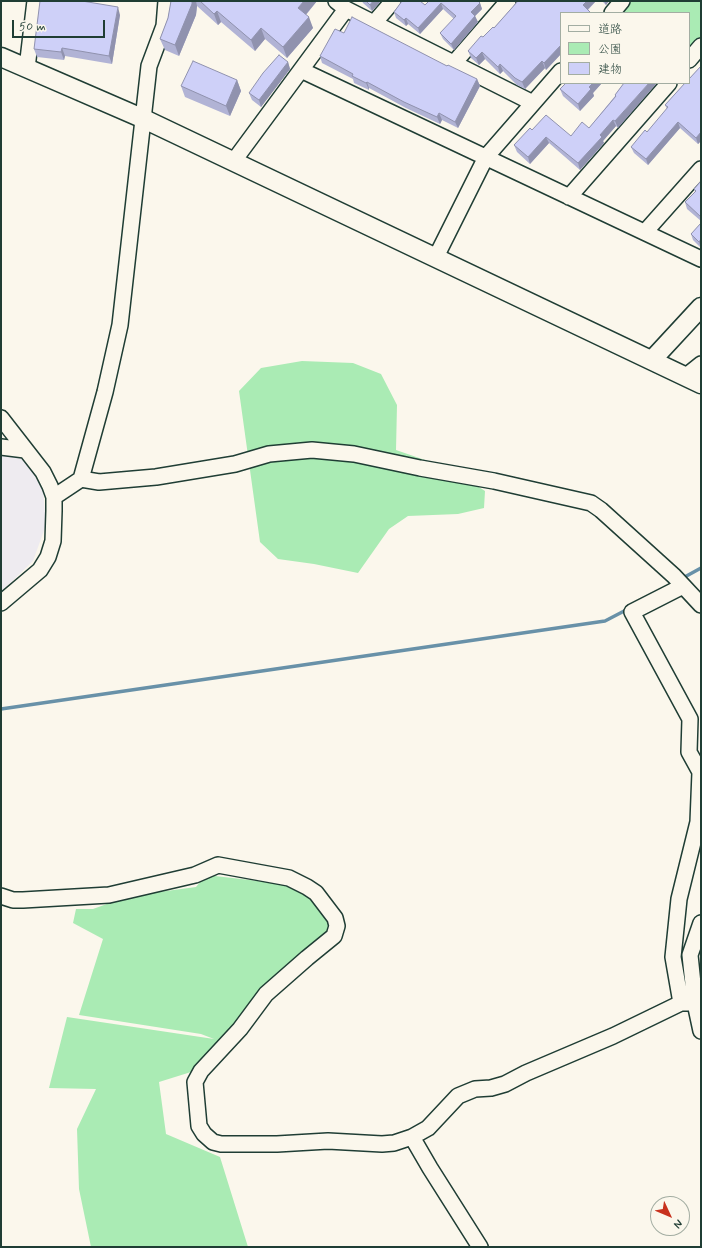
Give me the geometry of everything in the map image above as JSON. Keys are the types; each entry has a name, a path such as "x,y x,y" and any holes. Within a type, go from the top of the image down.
{"street":[{"path":"27,68 35,1"},
{"path":"54,497 80,479 105,392 120,325 149,66 164,26 166,1"},
{"path":"374,23 393,1"},
{"path":"454,63 508,1"},
{"path":"613,12 622,1"},
{"path":"233,162 301,70 341,5 533,103"},
{"path":"690,59 701,46"},
{"path":"1,56 144,120 694,380 701,364"},
{"path":"301,70 701,259"},
{"path":"436,257 486,157 560,72"},
{"path":"569,196 667,84"},
{"path":"645,232 701,169"},
{"path":"652,360 701,306"},
{"path":"1,418 43,472 54,497 53,541 48,557 40,570 1,603"},
{"path":"1,447 25,450"},
{"path":"80,479 99,482 156,477 235,464 268,454 312,450 354,454 420,468 494,481 591,504 601,510 678,581 701,605"},
{"path":"678,581 632,612 690,718 689,752 700,772 698,822 679,899 673,957 688,1003 701,1031"},
{"path":"1,896 13,900 23,900 110,895 195,875 218,865 289,878 307,887 316,894 334,918 337,926 334,936 266,994 240,1029 201,1071 195,1082 199,1126 204,1134 213,1142 220,1144 277,1144 328,1141 382,1144 394,1143 412,1137 428,1128 458,1096 475,1089 491,1088 505,1084 526,1073 688,1003"},
{"path":"688,1003 690,955 701,924"},
{"path":"412,1137 480,1247"}],"shaded area":[{"path":"1,452 20,454 43,489 46,525 33,561 1,592"}],"green space":[{"path":"628,1 701,1 701,37 690,50 690,12 618,12"},
{"path":"302,361 353,363 381,374 397,405 396,450 451,469 485,491 484,508 458,514 408,516 389,529 358,573 314,564 278,559 260,542 239,391 261,368"},
{"path":"206,875 293,886 316,900 329,921 327,931 222,1041 219,1040 191,1072 159,1082 166,1134 220,1157 248,1247 91,1247 79,1189 77,1129 96,1089 49,1088 67,1017 214,1039 201,1034 79,1015 103,939 73,923 76,909 93,909 129,896 196,887"}],"building":[{"path":"40,1 82,1 118,7 109,56 62,48 61,52 34,49"},
{"path":"171,1 192,1 175,45 160,39 168,18"},
{"path":"200,1 304,1 298,8 309,17 283,47 261,28 251,40 217,11 214,14"},
{"path":"366,1 373,1 370,5"},
{"path":"402,1 420,1 425,5 429,1 478,1 480,3 471,12 475,16 451,44 440,33 456,16 441,3 418,28 406,18 404,20 394,12"},
{"path":"518,1 587,1 583,5 590,12 560,12 560,46 544,63 542,61 522,82 515,78 500,64 498,67 482,52 476,58 468,51 481,36 483,37 493,27 494,28"},
{"path":"352,17 447,66 448,65 477,79 455,122 439,113 437,117 404,102 367,82 366,83 352,76 353,74 320,56 335,29 344,33"},
{"path":"279,55 288,62 259,100 249,93 263,73"},
{"path":"193,61 237,80 226,106 181,86"},
{"path":"701,66 701,132 696,138 678,122 646,159 631,147 645,130 647,132 668,107 665,105 684,84 690,84 690,78"},
{"path":"565,84 592,84 589,87 591,89 578,104 560,89"},
{"path":"623,84 648,84 615,121 613,120 600,135 602,137 578,163 546,137 528,157 514,145 530,128 532,130 546,115 571,136 582,122 589,128 616,96 615,95"},
{"path":"701,181 701,217 685,202 696,191 694,189"},
{"path":"701,223 701,239 699,242 691,234"}],"waterway":[{"path":"681,579 701,568"},
{"path":"1,709 605,621 628,609"}]}
